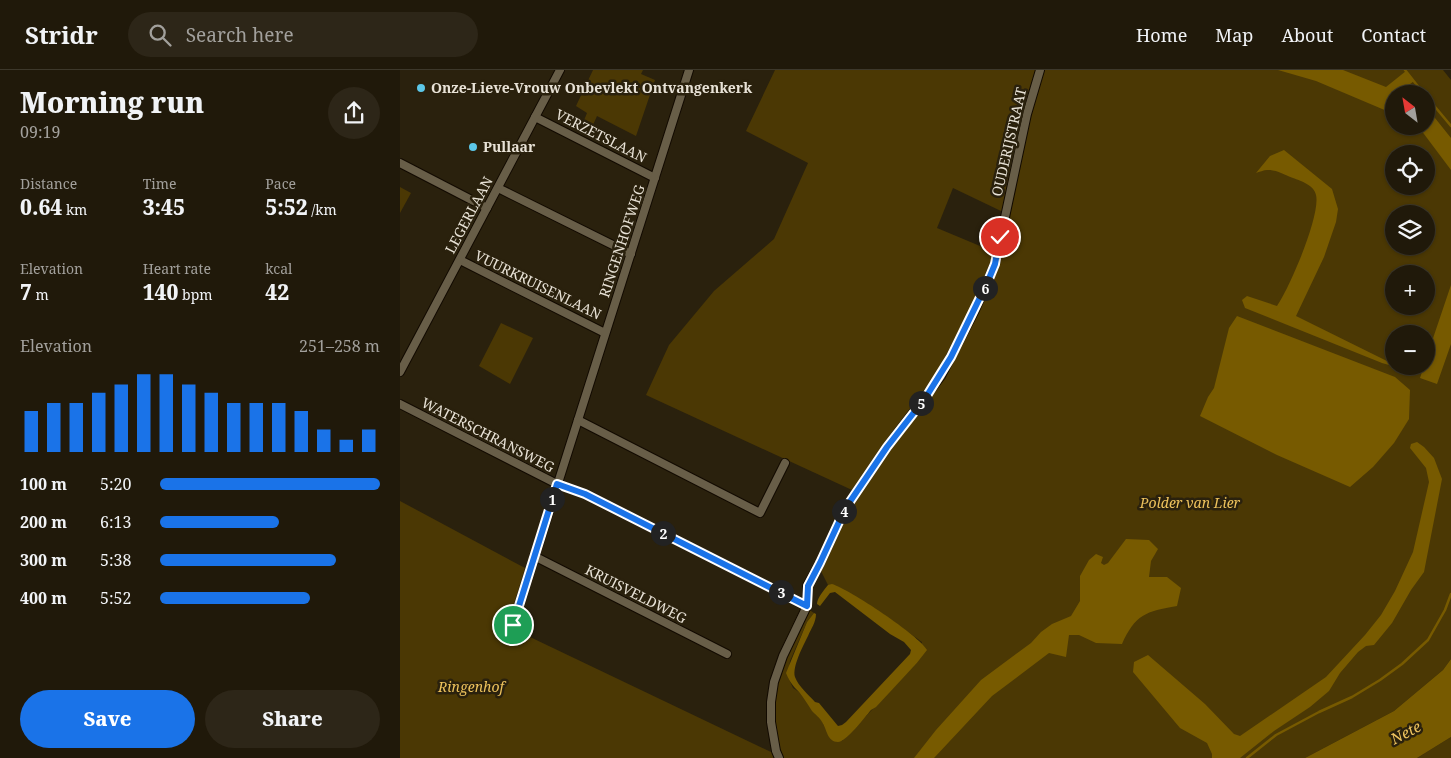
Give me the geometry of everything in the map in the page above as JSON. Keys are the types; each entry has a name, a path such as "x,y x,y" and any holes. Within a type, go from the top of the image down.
{"street":[{"name":"LEGERLAAN","path":"400,372 560,70"},
{"name":"RINGENHOFWEG","path":"557,484 689,70"},
{"name":"OUDERIJSTRAAT","path":"780,758 776,751 771,722 774,682 783,656 807,606 808,586 845,509 887,447 940,376 962,336 988,281 995,264 1027,114 1040,70"},
{"name":"VERZETSLAAN","path":"535,117 655,178"},
{"path":"400,163 487,208"},
{"path":"498,188 631,254"},
{"name":"VUURKRUISENLAAN","path":"460,260 605,333"},
{"name":"WATERSCHRANSWEG","path":"400,404 557,484 585,494 807,606"},
{"path":"578,420 760,513 786,463"},
{"path":"513,625 557,484"},
{"name":"KRUISVELDWEG","path":"534,556 727,654"}],"green space":[{"path":"593,70 643,70 641,74 655,80 636,136 597,116 588,136 580,130 587,113 576,106"},
{"name":"Polder van Lier","path":"775,70 1443,70 1451,80 1451,659 1443,670 1394,711 1305,758 400,758 400,501 525,568 507,626 771,752 767,702 771,677 780,652 802,605 814,613 807,622 790,661 788,677 793,688 799,692 827,729 842,741 916,664 922,642 847,592 828,585 816,561 841,507 852,490 646,395 669,345 714,291 774,239 808,163 746,131","holes":["953,188 1001,211 1008,212 1000,252 992,251 937,228"]},
{"path":"400,187 411,193 400,213"},
{"path":"501,323 533,338 510,384 479,366"},
{"path":"1451,737 1451,758 1417,758"}],"water":[{"path":"1278,70 1343,70 1385,87 1385,110 1316,81"},
{"path":"1406,71 1414,81 1409,85 1388,85"},
{"path":"1435,118 1451,138 1451,170 1435,149 1435,145 1432,145 1425,135 1435,135"},
{"path":"1284,150 1332,189 1338,209 1336,222 1324,257 1296,316 1385,360 1385,364 1245,308 1242,300 1247,296 1277,306 1296,269 1314,218 1316,195 1310,186 1273,170 1256,173 1270,156"},
{"path":"1451,285 1451,344 1437,384 1420,378 1421,375 1435,375 1435,332"},
{"path":"1237,316 1385,373 1385,375 1395,377 1410,390 1409,419 1394,443 1373,467 1350,487 1277,455 1200,416 1214,388 1229,328"},
{"path":"1417,442 1434,458 1442,479 1424,572 1392,623 1374,645 1366,646 1358,652 1340,673 1329,691 1310,707 1274,731 1240,758 1212,758 1207,743 1180,728 1133,672 1134,662 1148,655 1205,704 1234,734 1240,736 1326,677 1381,615 1395,591 1413,552 1429,482 1426,468 1410,448 1411,444"},
{"path":"1126,539 1149,540 1158,549 1151,561 1149,577 1167,577 1181,588 1177,606 1157,610 1143,616 1132,627 1122,644 1096,643 1079,635 1069,635 1066,657 1049,653 992,696 934,758 914,758 936,730 981,680 1031,643 1052,624 1071,616 1080,601 1080,576 1089,560 1096,554 1103,557 1101,563 1104,565 1108,563"},
{"path":"832,584 853,594 912,634 927,650 850,734 838,742 829,738 824,725 791,683 786,673 807,622 814,613 816,614 815,620 798,656 794,673 799,684 815,702 819,703 838,726 846,722 910,654 911,650 904,642 890,634 835,592 830,593 820,606 817,604 818,599 828,585"},
{"name":"Nete","path":"1451,659 1451,737 1417,758 1305,758 1394,711 1443,670"}],"waterway":[{"path":"1405,70 1417,85"},
{"path":"1435,107 1451,126"},
{"path":"1247,758 1276,735 1352,697 1402,664 1428,640 1445,610 1451,594"}],"place":[{"name":"Onze-Lieve-Vrouw Onbevlekt Ontvangenkerk","path":"421,88"},
{"name":"Pullaar","path":"473,147"}],"route":[{"path":"513,625 557,484 585,494 807,606 808,586 845,509 887,447 926,397 951,357 975,310 995,264 1000,237"}],"park label":[{"name":"Ringenhof","path":"471,687"}]}
